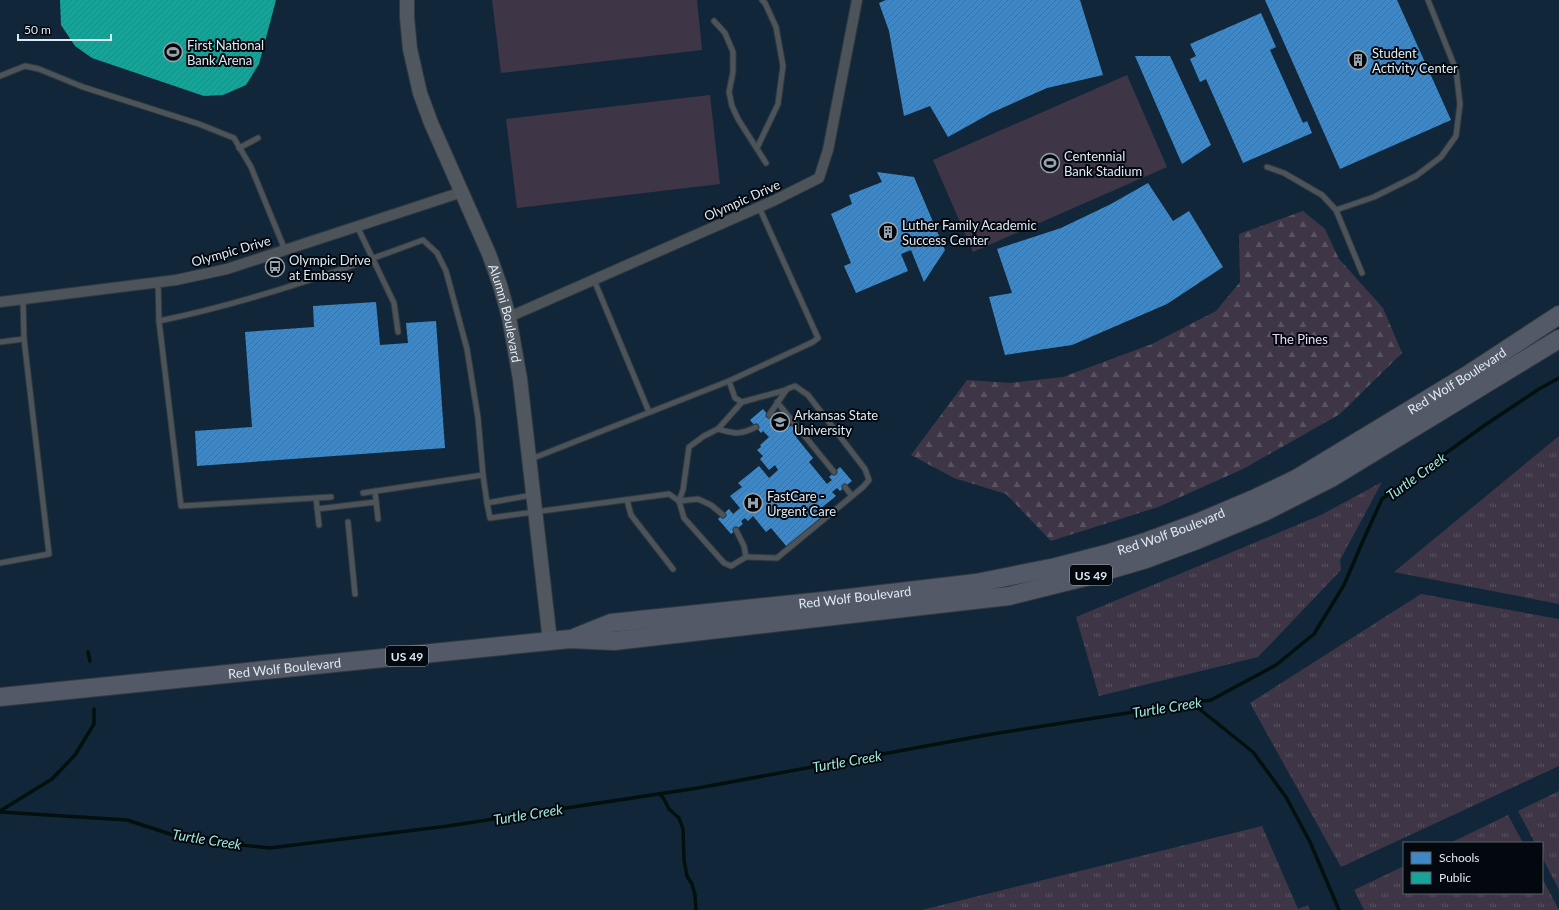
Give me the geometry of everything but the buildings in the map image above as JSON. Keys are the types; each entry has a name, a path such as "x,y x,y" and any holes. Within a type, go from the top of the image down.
{"highway":[{"name":"Red Wolf Boulevard","path":"570,639 611,623 823,601 976,583 1056,567 1148,541 1197,523 1296,479 1466,376 1559,315"},
{"name":"Red Wolf Boulevard","path":"0,697 570,639 614,642 1009,596 1085,577 1146,559 1198,540 1264,512 1331,478 1559,339"}],"street":[{"name":"Alumni Boulevard","path":"407,0 410,49 420,93 431,123 489,254 509,316 520,379 550,642"},
{"name":"Olympic Drive","path":"509,316 759,207 819,178 828,150 857,0"},
{"name":"Olympic Drive","path":"0,302 176,280 227,268 462,192"}],"lane":[{"path":"757,148 778,104 783,66 776,27 765,3 762,0"},
{"path":"1336,210 1374,197 1416,176 1440,157 1456,136 1460,104 1456,70 1428,0"},
{"path":"714,21 725,33 732,52 733,72 729,92 732,106 738,119 766,163"},
{"path":"0,76 26,66 39,69 83,87 199,124 234,138 251,167 285,250"},
{"path":"240,148 258,138"},
{"path":"1267,167 1284,173 1322,195 1336,210 1362,273"},
{"path":"529,459 729,381 813,342 818,338 759,207"},
{"path":"357,226 394,304 398,332"},
{"path":"159,321 195,313 286,288 423,240 436,254 446,271 467,349 478,418 482,475 490,518 669,494 679,501 698,499 711,505 723,515"},
{"path":"594,280 649,412"},
{"path":"158,282 159,321 181,506 332,497"},
{"path":"0,563 50,554 24,339 23,299"},
{"path":"0,342 24,339"},
{"path":"729,381 735,398 742,402"},
{"path":"795,386 808,395 865,469 869,480 852,496 777,558 746,557 731,566 724,563 684,518 679,501 683,490 689,447 704,436 718,429 742,402 786,390 795,386"},
{"path":"768,415 786,390"},
{"path":"777,402 834,472"},
{"path":"718,429 730,433 743,433 756,427"},
{"path":"363,493 482,475"},
{"path":"845,487 852,496"},
{"path":"375,491 378,519"},
{"path":"487,503 533,495"},
{"path":"316,498 318,525"},
{"path":"627,500 631,515 673,569"},
{"path":"317,509 376,502"},
{"path":"348,522 355,594"},
{"path":"736,530 744,546 746,557"}],"shaded area":[{"name":"Arkansas State University","path":"0,0 1559,0 1559,910 0,910"}],"green space":[{"path":"492,0 697,0 702,50 501,73"},
{"name":"Centennial Bank Stadium","path":"1127,75 1167,167 973,252 933,160"},
{"path":"710,95 720,184 517,208 506,119"},
{"name":"The Pines","path":"1303,211 1325,229 1339,259 1383,308 1402,353 1340,414 1243,469 1158,507 1051,541 1006,494 954,478 911,455 967,380 1010,383 1063,377 1152,344 1216,311 1240,282 1239,234"},
{"path":"1559,436 1559,604 1394,572"},
{"path":"1382,482 1340,560 1341,570 1258,657 1099,696 1076,617 1321,515"},
{"path":"1421,594 1559,619 1559,766 1341,867 1250,703"},
{"path":"1559,791 1559,890 1543,859 1543,842 1534,842 1518,811"},
{"path":"1508,815 1522,842 1452,842"},
{"path":"1262,826 1298,909 1308,905 1310,910 922,910"},
{"path":"1403,866 1403,894 1543,894 1543,880 1559,910 1364,910 1354,890"}],"waterway":[{"name":"Turtle Creek","path":"0,812 127,820 173,835 207,838 241,845 270,848 448,826 698,788 986,735 1211,700 1276,665 1314,634 1344,585 1382,499 1485,425 1539,389 1559,378"},
{"path":"88,652 90,661"},
{"path":"1192,703 1253,752 1286,797 1310,842 1339,910"},
{"path":"0,811 52,779 75,755 94,724 94,709"},
{"path":"660,794 669,809 679,818 683,829 684,860 687,876 692,884 695,895 696,910"}],"place":[{"name":"First National Bank Arena","path":"173,52"},
{"name":"Student Activity Center","path":"1358,60"},
{"name":"Centennial Bank Stadium","path":"1050,163"},
{"name":"Luther Family Academic Success Center","path":"888,232"},
{"name":"Olympic Drive at Embassy","path":"275,267"},
{"name":"Arkansas State University","path":"780,422"},
{"name":"FastCare - Urgent Care","path":"753,503"}]}
